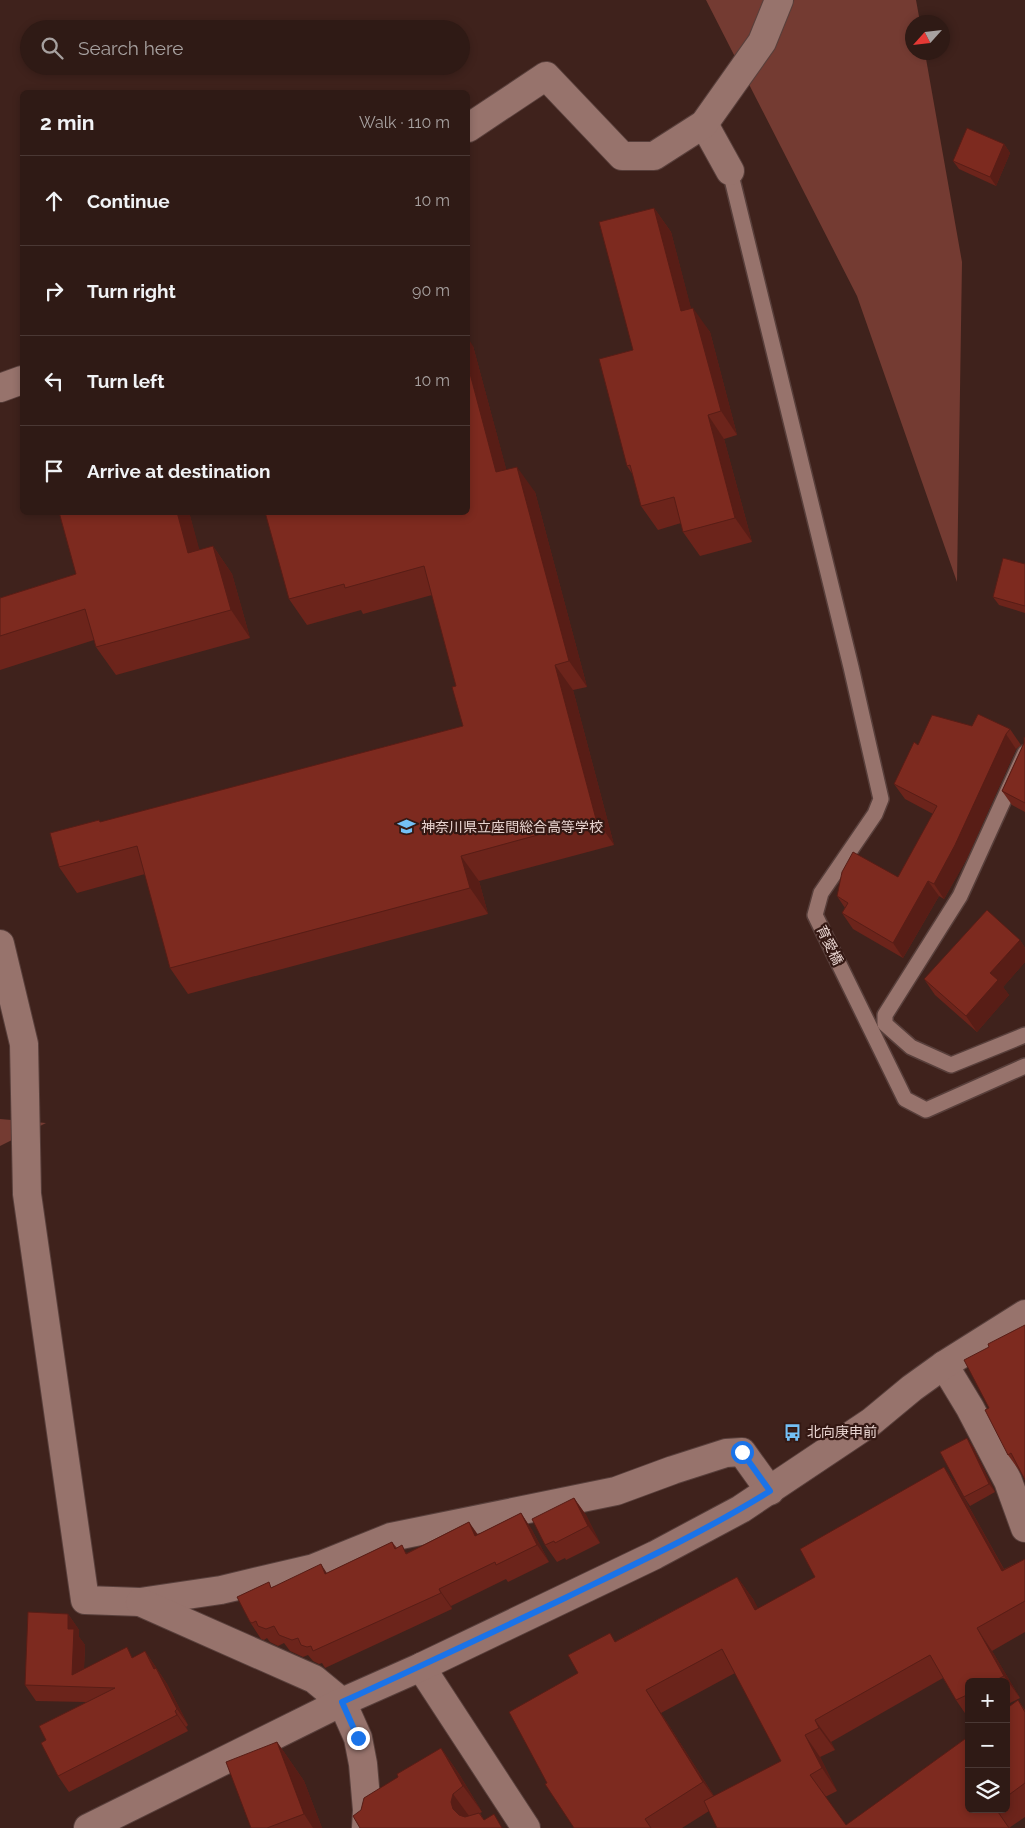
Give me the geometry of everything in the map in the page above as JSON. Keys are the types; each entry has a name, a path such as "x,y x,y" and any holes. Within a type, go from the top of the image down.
{"street":[{"path":"470,127 546,76 622,156 654,156 704,124 762,42 779,0"},
{"path":"704,124 730,171"},
{"path":"0,388 20,381"},
{"path":"0,944 24,1044 27,1194 85,1600 140,1602 222,1590 314,1568 391,1537 616,1491 726,1453 742,1452 770,1491"},
{"path":"88,1828 342,1702 421,1667 654,1555 741,1508 770,1491 871,1422 912,1388 944,1365 1025,1314"},
{"path":"944,1365 970,1408 1008,1481 1025,1528"},
{"path":"140,1602 314,1679 342,1702 358,1738 363,1764 367,1810 366,1828"},
{"path":"421,1667 512,1821"}],"lane":[{"name":"育愛橋","path":"730,171 851,667 881,799 875,814 820,893 815,915 905,1099 926,1110 1025,1066"},
{"path":"1025,753 960,896 885,1015 885,1024 911,1047 951,1065 1025,1035"}],"shaded area":[{"path":"706,0 916,0 919,15 905,15 905,60 926,60 962,262 957,582 857,296"},
{"path":"0,1119 46,1123 0,1146"}],"building":[{"path":"967,128 1004,144 990,177 953,161"},
{"path":"654,208 681,311 693,308 721,411 708,415 735,518 683,532 674,497 641,506 630,465 627,466 599,359 633,350 599,222"},
{"path":"470,374 496,472 517,467 569,661 555,665 596,819 461,856 470,888 170,968 137,846 59,867 50,833 99,820 100,822 463,726 452,687 456,686 424,566 345,588 344,584 289,599 266,515 470,515"},
{"path":"60,515 178,515 188,553 213,546 231,610 96,647 85,609 0,636 0,598 76,574"},
{"path":"1003,558 1025,564 1025,606 993,597"},
{"path":"978,714 1010,729 955,845 934,884 928,881 893,943 842,913 848,903 837,896 842,872 853,852 898,877 937,806 894,784 914,742 918,745 932,715 972,726"},
{"path":"1024,737 1025,803 1002,791 1024,743"},
{"path":"987,910 1020,940 990,973 998,980 966,1016 924,979"},
{"path":"1025,1325 1025,1480 1011,1453 1008,1455 985,1410 989,1408 964,1360 989,1347 988,1344"},
{"path":"967,1438 989,1484 964,1497 940,1452"},
{"path":"944,1467 1002,1571 1025,1559 1025,1601 977,1628 1004,1676 1000,1678 965,1678 965,1696 956,1700 930,1655 815,1720 819,1728 805,1735 822,1768 810,1775 846,1825 965,1739 965,1813 999,1813 1009,1828 717,1828 704,1801 781,1761 722,1649 646,1690 703,1782 645,1819 651,1828 574,1828 545,1784 547,1783 509,1712 578,1673 568,1655 610,1633 615,1642 737,1577 755,1610 815,1577 800,1549"},
{"path":"574,1498 588,1526 555,1543 554,1541 545,1545 532,1519"},
{"path":"521,1513 537,1545 496,1565 495,1562 439,1589 441,1593 313,1651 311,1646 301,1645 298,1638 292,1640 279,1635 274,1626 266,1629 258,1626 256,1621 250,1622 237,1597 269,1582 271,1588 321,1564 325,1574 392,1542 395,1549 402,1545 406,1554 469,1522 475,1536"},
{"path":"28,1612 68,1614 68,1629 74,1629 72,1675 127,1647 132,1658 145,1651 177,1709 175,1711 177,1715 58,1776 41,1743 46,1740 39,1726 115,1688 25,1685"},
{"path":"1018,1700 1025,1712 1025,1783 1010,1794 1010,1723 1010,1706"},
{"path":"277,1742 304,1814 267,1828 251,1828 226,1762"},
{"path":"441,1748 463,1786 453,1794 451,1802 453,1809 459,1815 465,1817 479,1813 484,1820 494,1814 502,1828 360,1828 353,1816 361,1810 364,1798 398,1777 397,1774"}],"place":[{"name":"神奈川県立座間総合高等学校","path":"407,827"},
{"name":"北向庚申前","path":"793,1432"}],"route":[{"path":"358,1738 342,1702 421,1667 654,1555 770,1491 742,1452"}]}
